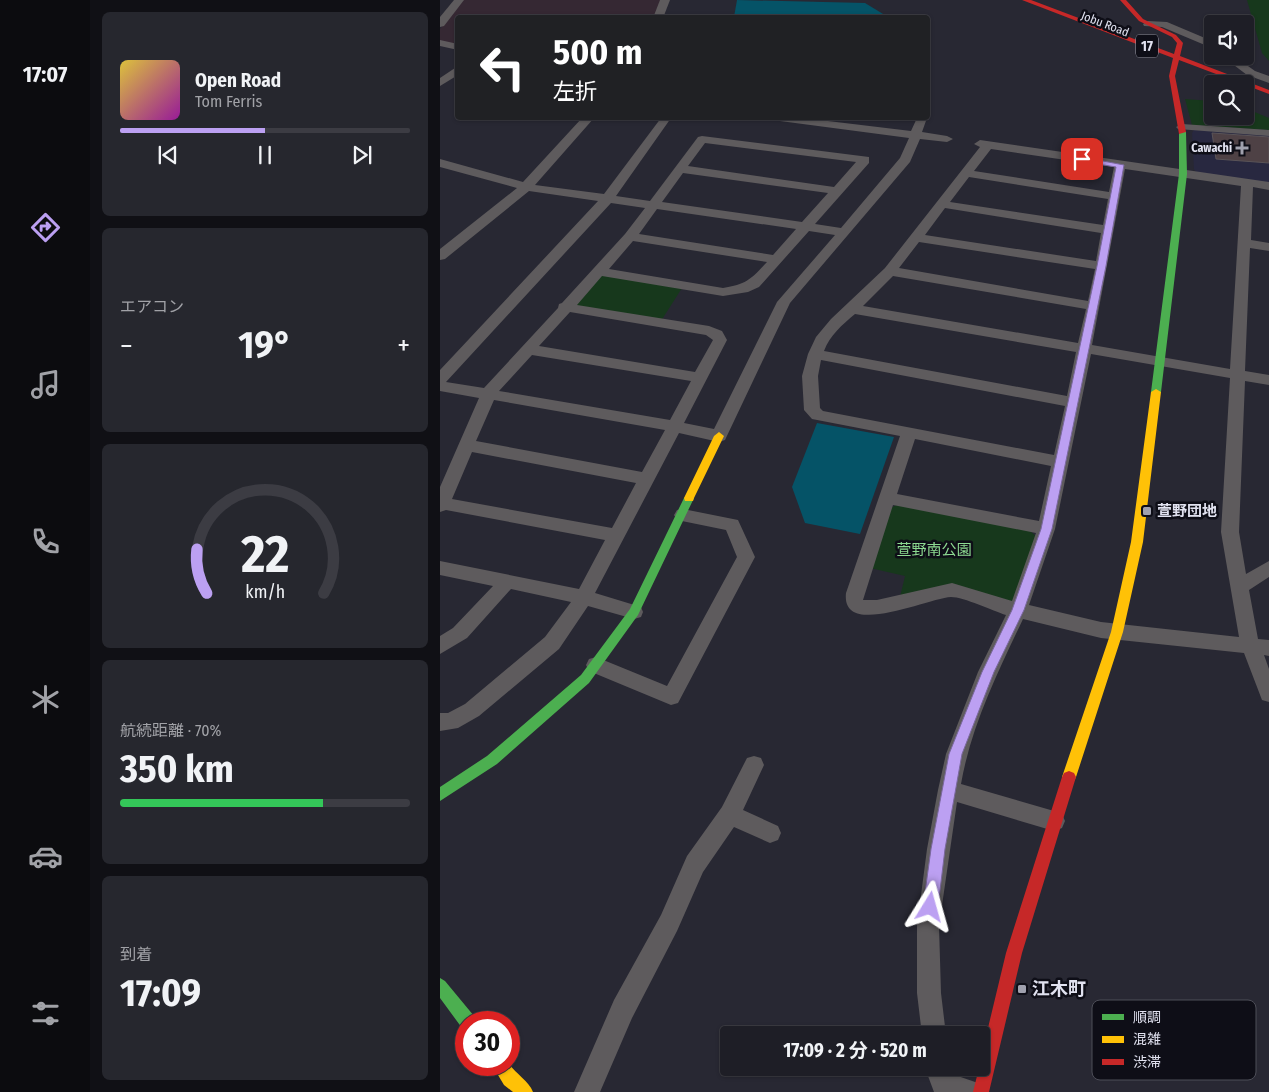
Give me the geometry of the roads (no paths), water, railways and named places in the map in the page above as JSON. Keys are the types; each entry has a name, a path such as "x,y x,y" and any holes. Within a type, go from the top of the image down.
{"main road":[{"path":"980,1092 1014,953 1054,821 1117,632 1136,542 1183,174 1182,127 1172,90 1172,76 1177,62 1178,40 1168,32 1138,18 1123,0"},
{"name":"Jobu Road","path":"1019,2 1177,62 1269,92"},
{"name":"Jobu Road","path":"1177,62 1205,75"},
{"path":"1254,95 1269,100"},
{"path":"440,795 492,760 585,679 596,665 634,612 719,436"},
{"path":"440,986 459,1011"},
{"path":"508,1076 525,1092"}],"street":[{"path":"440,24 459,0"},
{"path":"659,15 666,0"},
{"path":"1148,24 1163,24 1204,42"},
{"path":"440,43 455,46"},
{"path":"1239,65 1250,73 1269,80"},
{"path":"442,80 455,71"},
{"path":"442,80 455,81"},
{"path":"440,256 526,187 586,120"},
{"path":"440,379 608,198 665,120"},
{"path":"796,120 947,139"},
{"path":"440,386 674,426 719,436 784,302 906,159 921,120"},
{"path":"1182,127 1269,133"},
{"path":"597,271 723,292 732,292 754,284 865,160 702,139 682,169 630,237 597,271 564,307 488,393 441,504 617,536"},
{"path":"1060,462 818,415 812,410 810,376 815,354 821,340 836,322 852,309 890,271 917,238 983,145 1269,186"},
{"path":"440,163 526,187 844,232"},
{"path":"933,1026 929,993 928,926 956,754 967,721 1018,610 1046,529 1102,266 1120,165"},
{"path":"682,169 838,191"},
{"path":"964,173 1114,196"},
{"path":"1247,183 1230,532 1250,645 1269,694"},
{"path":"942,204 1103,229"},
{"path":"630,237 776,259"},
{"path":"917,238 1102,266"},
{"path":"1245,243 1269,246"},
{"path":"890,271 1093,306"},
{"path":"440,722 451,722 472,710 552,643 584,597 720,340 717,334 564,307"},
{"path":"852,309 1269,380"},
{"path":"528,348 700,378"},
{"path":"815,354 1073,402"},
{"path":"909,433 855,593 854,603 858,607 877,607 952,590 1018,610 1117,632 1128,631 1269,648"},
{"path":"466,444 645,479"},
{"path":"888,498 1046,529"},
{"path":"596,665 671,697 746,557 732,525 682,515"},
{"path":"440,568 584,597 634,612"},
{"path":"1239,588 1269,568"},
{"path":"440,646 460,633 507,582"},
{"path":"587,1092 623,1009 669,923 695,864 730,814 754,765"},
{"path":"949,790 1054,821"},
{"path":"730,814 770,833"},
{"path":"940,1076 942,1082 969,1092"}],"place":[{"name":"Cawachi","path":"1242,148"},
{"name":"萱野団地","path":"1147,511"},
{"name":"江木町","path":"1022,989"}],"park label":[{"name":"萱野南公園","path":"934,550"}]}
